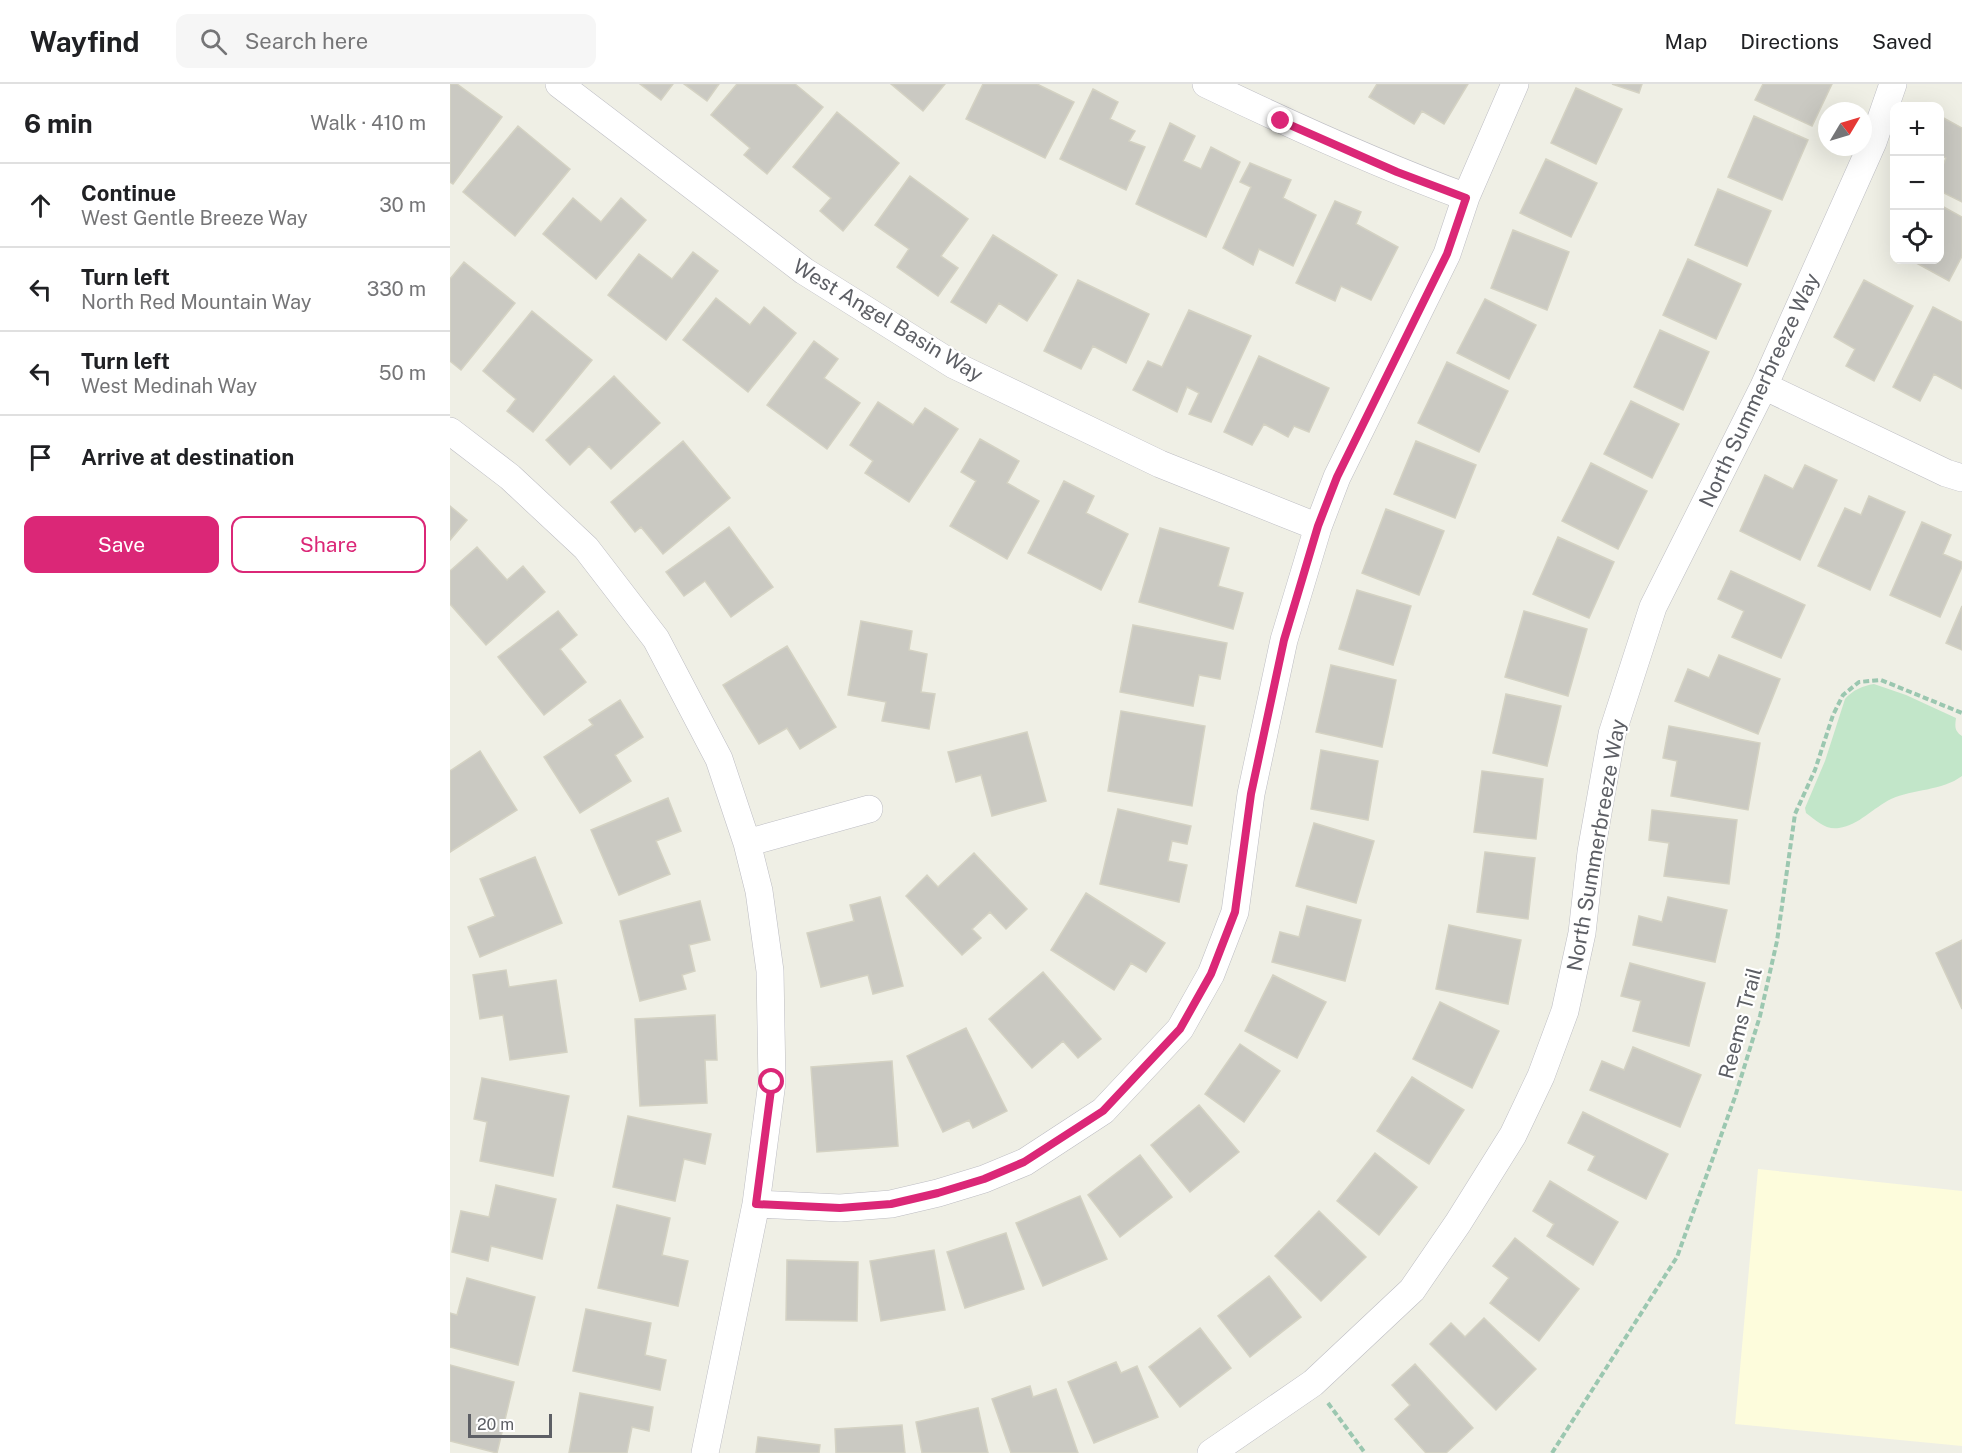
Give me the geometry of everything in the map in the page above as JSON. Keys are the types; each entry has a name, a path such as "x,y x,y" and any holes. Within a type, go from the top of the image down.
{"street":[{"name":"West Angel Basin Way","path":"559,84 804,271 954,365 1160,464 1318,526"},
{"path":"1206,84 1281,121 1397,172 1466,198"},
{"path":"756,1204 840,1208 891,1204 984,1179 1024,1162 1103,1111 1180,1029 1211,974 1235,912 1251,794 1284,640 1318,526 1337,477 1447,254 1466,198 1515,84"},
{"name":"North Summerbreeze Way","path":"1211,1453 1313,1383 1412,1290 1458,1223 1513,1135 1541,1076 1565,1011 1582,933 1591,852 1612,734 1653,607 1764,386 1873,142 1893,84"},
{"path":"1764,386 1946,473 1962,478"},
{"path":"450,431 510,477 586,548 656,639 719,759 747,843 759,891 770,971 772,1082 756,1204 705,1453"},
{"path":"747,843 869,809"}],"path":[{"name":"Reems Trail","path":"1551,1453 1677,1257 1736,1097 1760,1016 1777,941 1795,814 1815,770 1833,715 1843,695 1858,682 1881,680 1962,713"},
{"path":"1313,1383 1365,1453"}],"shaded area":[{"path":"1874,684 1906,695 1956,718 1956,730 1962,736 1962,776 1946,785 1891,799 1859,820 1839,828 1829,828 1806,813 1805,808 1825,761 1845,699 1858,689"},
{"path":"1758,1169 1962,1191 1962,1446 1735,1424"}],"building":[{"path":"450,84 457,84 502,117 453,184 450,182"},
{"path":"640,84 673,84 661,100"},
{"path":"684,84 719,84 707,101"},
{"path":"737,84 795,84 823,107 767,174 744,155 750,148 711,115"},
{"path":"891,84 945,84 923,111"},
{"path":"983,84 1037,84 1074,102 1045,158 966,119"},
{"path":"1377,84 1468,84 1444,124 1422,111 1414,124 1369,97"},
{"path":"1612,84 1642,84 1639,93"},
{"path":"1763,84 1832,84 1823,102 1818,102 1818,113 1812,126 1755,100"},
{"path":"1576,88 1622,109 1596,164 1551,143"},
{"path":"1093,89 1118,102 1110,119 1135,131 1129,141 1145,147 1126,190 1060,159"},
{"path":"837,112 899,163 843,231 820,211 831,198 793,167"},
{"path":"1754,116 1808,140 1782,200 1728,177"},
{"path":"1944,118 1962,128 1962,202 1944,193 1946,158 1944,157"},
{"path":"1170,123 1195,136 1183,161 1201,169 1211,147 1240,162 1206,237 1136,204"},
{"path":"518,126 570,169 515,236 463,192"},
{"path":"1546,159 1597,183 1571,237 1520,213"},
{"path":"1250,163 1291,180 1283,198 1316,215 1293,266 1259,249 1253,265 1223,248 1251,187 1240,182"},
{"path":"910,176 968,219 941,256 958,268 938,296 897,267 909,249 875,225"},
{"path":"1718,189 1771,211 1747,266 1695,245"},
{"path":"573,198 601,222 621,198 646,220 596,279 543,234"},
{"path":"1335,201 1361,212 1356,224 1398,247 1371,300 1341,286 1335,301 1296,283"},
{"path":"1944,207 1962,217 1962,256 1949,281 1918,264 1944,264"},
{"path":"1513,230 1569,252 1547,310 1491,288"},
{"path":"993,235 1057,275 1027,321 999,303 986,323 951,302"},
{"path":"693,252 718,271 666,340 608,295 639,254 672,279"},
{"path":"1688,259 1741,284 1716,339 1663,315"},
{"path":"464,262 515,303 461,370 450,361 450,279"},
{"path":"1078,280 1149,314 1126,363 1093,346 1081,369 1044,351"},
{"path":"1864,280 1913,306 1874,381 1846,366 1855,349 1834,337"},
{"path":"716,298 750,325 764,307 796,333 748,392 683,340"},
{"path":"1485,299 1536,325 1509,379 1457,353"},
{"path":"1933,307 1962,322 1962,389 1934,374 1920,401 1893,387"},
{"path":"1189,310 1251,336 1211,422 1189,414 1199,393 1187,387 1177,412 1133,390 1148,361 1162,367"},
{"path":"532,311 592,360 533,432 507,411 516,399 483,371"},
{"path":"1660,330 1709,352 1683,410 1634,387"},
{"path":"814,341 838,359 824,378 860,403 827,449 767,405"},
{"path":"1259,356 1329,388 1309,432 1294,426 1288,437 1264,424 1252,445 1224,432"},
{"path":"1447,362 1508,391 1479,452 1418,423"},
{"path":"614,376 660,423 611,469 589,446 570,465 546,440"},
{"path":"1631,401 1679,424 1652,478 1604,454"},
{"path":"878,402 913,425 925,408 958,429 909,502 865,473 873,461 850,445"},
{"path":"980,439 1019,461 1007,483 1039,501 1007,559 950,526 976,481 961,472"},
{"path":"683,441 730,498 663,554 641,527 635,532 611,502"},
{"path":"1416,441 1476,465 1455,518 1394,494"},
{"path":"1591,463 1647,491 1618,549 1562,521"},
{"path":"1805,465 1837,480 1800,560 1740,531 1765,475 1793,489"},
{"path":"1064,481 1094,496 1086,513 1128,534 1101,590 1028,553"},
{"path":"1869,496 1905,512 1870,590 1818,566 1845,508 1861,515"},
{"path":"450,506 467,520 450,540"},
{"path":"1386,509 1444,531 1419,595 1362,573"},
{"path":"1922,522 1951,535 1943,554 1962,562 1962,567 1940,617 1890,595"},
{"path":"729,527 773,587 731,617 705,581 684,596 666,572"},
{"path":"1160,528 1229,548 1218,586 1243,593 1233,629 1139,602"},
{"path":"1558,537 1614,562 1589,618 1533,594"},
{"path":"477,547 507,580 523,566 545,592 486,645 450,604 450,571"},
{"path":"1731,571 1805,605 1781,658 1732,637 1744,611 1718,599"},
{"path":"1357,590 1411,606 1393,665 1339,649"},
{"path":"1962,606 1962,650 1946,643"},
{"path":"558,611 577,635 560,649 586,682 544,715 498,657"},
{"path":"1524,611 1587,629 1568,696 1505,677"},
{"path":"861,621 912,631 909,650 927,654 921,692 935,694 929,729 882,721 886,702 848,695"},
{"path":"1133,625 1227,643 1220,679 1199,675 1193,706 1120,692"},
{"path":"787,646 836,727 800,749 787,728 759,744 723,685"},
{"path":"1719,655 1780,679 1758,734 1675,701 1688,669 1709,678"},
{"path":"1331,665 1396,680 1382,747 1316,732"},
{"path":"1506,694 1561,706 1547,766 1493,753"},
{"path":"620,700 643,737 615,755 631,781 580,813 544,757 593,725 589,720"},
{"path":"1121,711 1205,726 1192,806 1108,791"},
{"path":"1669,726 1760,743 1748,810 1671,796 1677,761 1663,758"},
{"path":"1027,732 1046,801 992,816 981,775 956,782 948,752"},
{"path":"1321,750 1378,761 1368,820 1311,809"},
{"path":"480,751 517,810 450,852 450,771"},
{"path":"1482,771 1543,779 1536,839 1474,832"},
{"path":"668,798 681,831 656,841 670,874 619,895 591,830"},
{"path":"1118,809 1191,826 1187,844 1172,841 1168,861 1187,865 1179,902 1100,884"},
{"path":"1652,810 1737,820 1729,884 1664,876 1669,843 1649,840"},
{"path":"1314,823 1374,841 1356,903 1296,886"},
{"path":"1485,852 1535,858 1528,919 1477,912"},
{"path":"974,853 1027,909 1006,929 990,912 972,929 981,938 962,955 906,896 927,875 938,887"},
{"path":"535,857 562,923 480,957 468,927 495,916 480,879"},
{"path":"1086,893 1165,943 1146,972 1131,963 1114,990 1051,950"},
{"path":"880,897 903,986 873,994 868,975 821,987 807,933 854,921 850,905"},
{"path":"1668,897 1727,910 1715,962 1633,945 1639,916 1662,922"},
{"path":"700,901 710,940 689,945 695,971 682,975 686,989 640,1001 620,921"},
{"path":"1307,906 1361,920 1345,981 1272,962 1280,932 1299,937"},
{"path":"1449,925 1521,940 1508,1004 1436,989"},
{"path":"1962,940 1962,1009 1936,953"},
{"path":"1630,963 1705,983 1689,1046 1633,1031 1641,1001 1621,996"},
{"path":"506,970 509,987 556,980 567,1052 510,1060 503,1015 480,1019 473,975"},
{"path":"1043,972 1101,1039 1078,1058 1063,1041 1032,1068 989,1019"},
{"path":"1273,975 1326,1002 1297,1058 1245,1031"},
{"path":"1440,1002 1499,1031 1472,1088 1413,1059"},
{"path":"715,1015 717,1060 705,1060 707,1103 640,1106 635,1019"},
{"path":"966,1028 1007,1111 973,1128 969,1120 943,1132 907,1056"},
{"path":"1240,1044 1280,1071 1244,1122 1205,1094"},
{"path":"1633,1047 1701,1075 1680,1127 1590,1090 1602,1061 1624,1070"},
{"path":"892,1061 898,1146 817,1152 811,1067"},
{"path":"1412,1077 1464,1110 1429,1164 1377,1131"},
{"path":"482,1078 569,1096 553,1176 480,1161 487,1122 474,1119"},
{"path":"1199,1105 1239,1152 1190,1192 1151,1145"},
{"path":"1583,1112 1668,1154 1646,1199 1588,1170 1595,1156 1568,1143"},
{"path":"628,1116 711,1134 705,1164 684,1159 675,1201 613,1187"},
{"path":"1375,1153 1417,1187 1379,1235 1337,1201"},
{"path":"1140,1155 1172,1197 1120,1237 1088,1195"},
{"path":"1550,1181 1618,1222 1593,1265 1547,1236 1554,1224 1533,1211"},
{"path":"496,1185 556,1199 542,1259 491,1246 488,1261 452,1252 461,1211 489,1217"},
{"path":"1080,1196 1107,1259 1043,1286 1016,1223"},
{"path":"617,1205 670,1218 662,1255 688,1261 678,1306 598,1288"},
{"path":"1319,1211 1366,1257 1321,1301 1275,1256"},
{"path":"1006,1233 1024,1289 965,1308 947,1252"},
{"path":"1515,1238 1579,1289 1539,1341 1490,1303 1509,1278 1493,1266"},
{"path":"934,1250 945,1310 881,1321 870,1261"},
{"path":"787,1260 858,1262 857,1321 786,1320"},
{"path":"1269,1276 1301,1317 1250,1357 1218,1316"},
{"path":"467,1278 535,1297 518,1365 450,1347 450,1313 457,1315"},
{"path":"586,1309 651,1323 645,1355 666,1360 660,1390 573,1371"},
{"path":"1484,1318 1536,1369 1496,1410 1430,1344 1451,1323 1465,1337"},
{"path":"1200,1328 1231,1368 1180,1407 1149,1367"},
{"path":"1116,1362 1121,1373 1137,1366 1158,1417 1094,1443 1068,1382"},
{"path":"1415,1364 1473,1428 1446,1453 1426,1453 1395,1419 1410,1405 1392,1385"},
{"path":"450,1365 514,1382 497,1453 450,1441"},
{"path":"1030,1386 1033,1397 1056,1389 1078,1453 1011,1453 992,1399"},
{"path":"580,1393 653,1407 649,1431 632,1427 627,1453 569,1453"},
{"path":"978,1408 988,1453 922,1453 916,1422"},
{"path":"902,1425 905,1453 836,1453 835,1429"},
{"path":"758,1437 820,1445 819,1453 756,1453"}],"route":[{"path":"772,1082 756,1204 840,1208 891,1204 938,1193 984,1179 1024,1162 1103,1111 1180,1029 1211,974 1235,912 1251,794 1284,640 1318,526 1337,477 1447,254 1466,198 1397,172 1281,121"}]}
